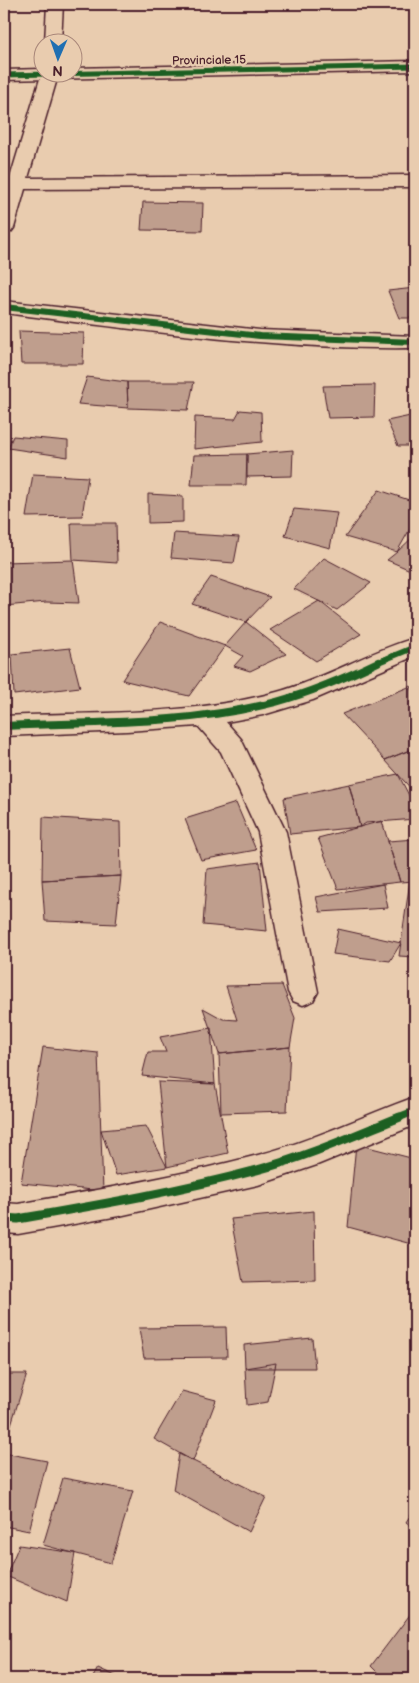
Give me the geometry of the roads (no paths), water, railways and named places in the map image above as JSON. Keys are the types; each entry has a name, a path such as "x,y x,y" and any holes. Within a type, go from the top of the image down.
{"street":[{"path":"54,32 55,4"},
{"name":"Provinciale 15","path":"82,72 415,66"},
{"name":"Provinciale 15","path":"4,75 32,74"},
{"path":"4,228 10,184 48,82"},
{"path":"10,184 415,181"},
{"path":"4,307 240,336 377,343 415,342"},
{"path":"4,726 79,722 158,721 249,708 318,689 394,653 415,646"},
{"path":"204,714 232,746 272,832 303,992"},
{"path":"4,1218 18,1219 119,1201 258,1170 317,1150 415,1111"}]}
